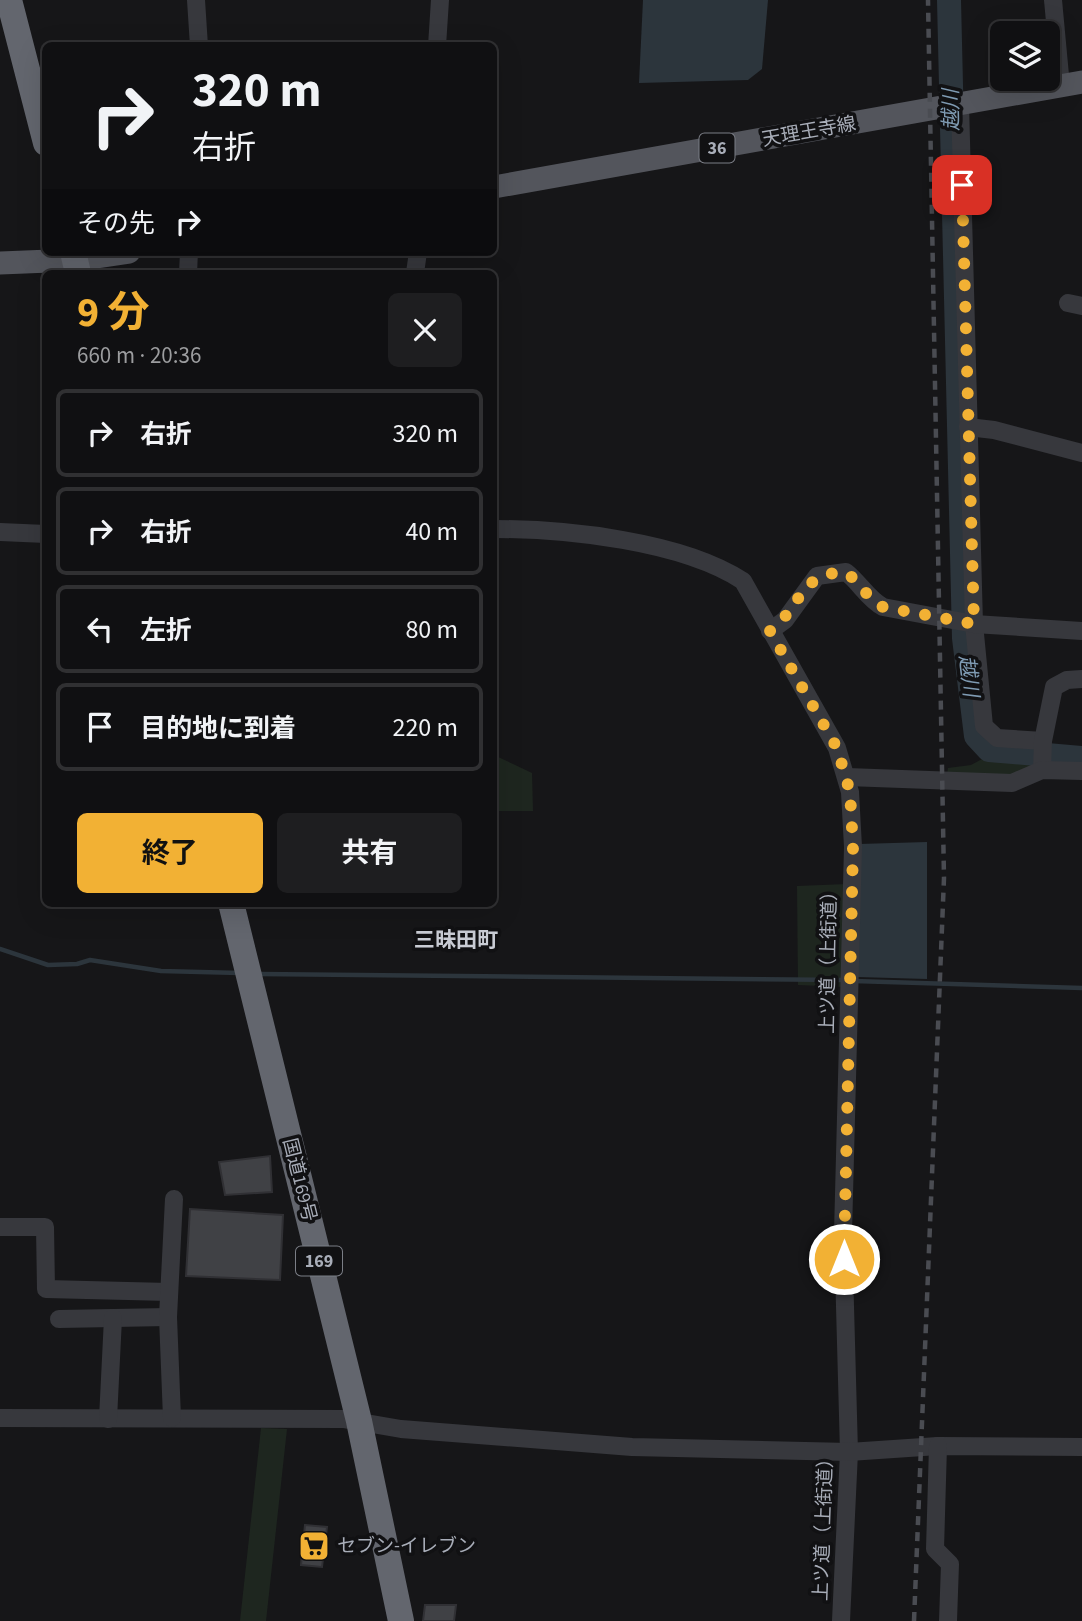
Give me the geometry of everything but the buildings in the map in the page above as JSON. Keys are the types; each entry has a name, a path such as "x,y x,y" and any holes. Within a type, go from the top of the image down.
{"highway":[{"path":"9,0 42,128"},
{"name":"国道169号","path":"232,907 359,1421 401,1621"}],"main road":[{"name":"天理王寺線","path":"497,186 1072,84"},
{"path":"0,263 76,262 108,256"}],"street":[{"path":"196,0 199,42"},
{"path":"437,42 440,0"},
{"path":"1053,0 1072,84"},
{"path":"952,106 968,427 974,624 984,726 997,738 1043,741"},
{"path":"968,427 995,430 1082,453"},
{"name":"上ツ道（上街道）","path":"497,529 585,534 720,566 743,581 837,748 847,777 853,847 843,1233 849,1452 841,1621"},
{"path":"0,532 42,534"},
{"path":"770,631 785,620 808,584 829,572 846,572 861,584 872,601 883,607 974,624 1082,631"},
{"path":"1042,769 1043,741 1054,687 1067,680 1082,679"},
{"path":"847,777 1012,783 1042,769 1082,771"},
{"path":"172,1418 168,1317 174,1199"},
{"path":"0,1227 45,1227 46,1289 169,1292"},
{"path":"59,1319 168,1317"},
{"path":"108,1419 113,1318"},
{"path":"0,1418 359,1421 401,1429 632,1447 849,1452 938,1446 1082,1447"},
{"path":"938,1446 935,1549 950,1564 948,1621"}],"shaded area":[{"path":"643,0 768,0 762,69 748,80 639,83"},
{"path":"997,751 1042,755 1024,779 946,780 948,768 971,765"},
{"path":"497,756 532,773 533,811 497,811"},
{"path":"927,842 927,979 857,977 859,844"},
{"path":"847,884 843,987 798,985 797,886"},
{"path":"261,1428 287,1429 266,1621 240,1621"}],"waterway":[{"name":"越川","path":"949,0 964,638 976,736 989,750 1082,758"},
{"path":"0,949 48,965 77,964 90,960 161,971 240,973"},
{"path":"259,974 845,980"},
{"path":"854,981 1082,988"}],"railway":[{"path":"914,1621 944,878 928,0"}],"place":[{"name":"セブン-イレブン","path":"314,1546"}],"district":[{"name":"三昧田町","path":"456,940"}],"route":[{"path":"844,1259 853,847 850,792 837,748 770,631 785,620 808,584 817,576 829,572 846,572 861,584 872,601 883,607 974,624 962,185"}]}
